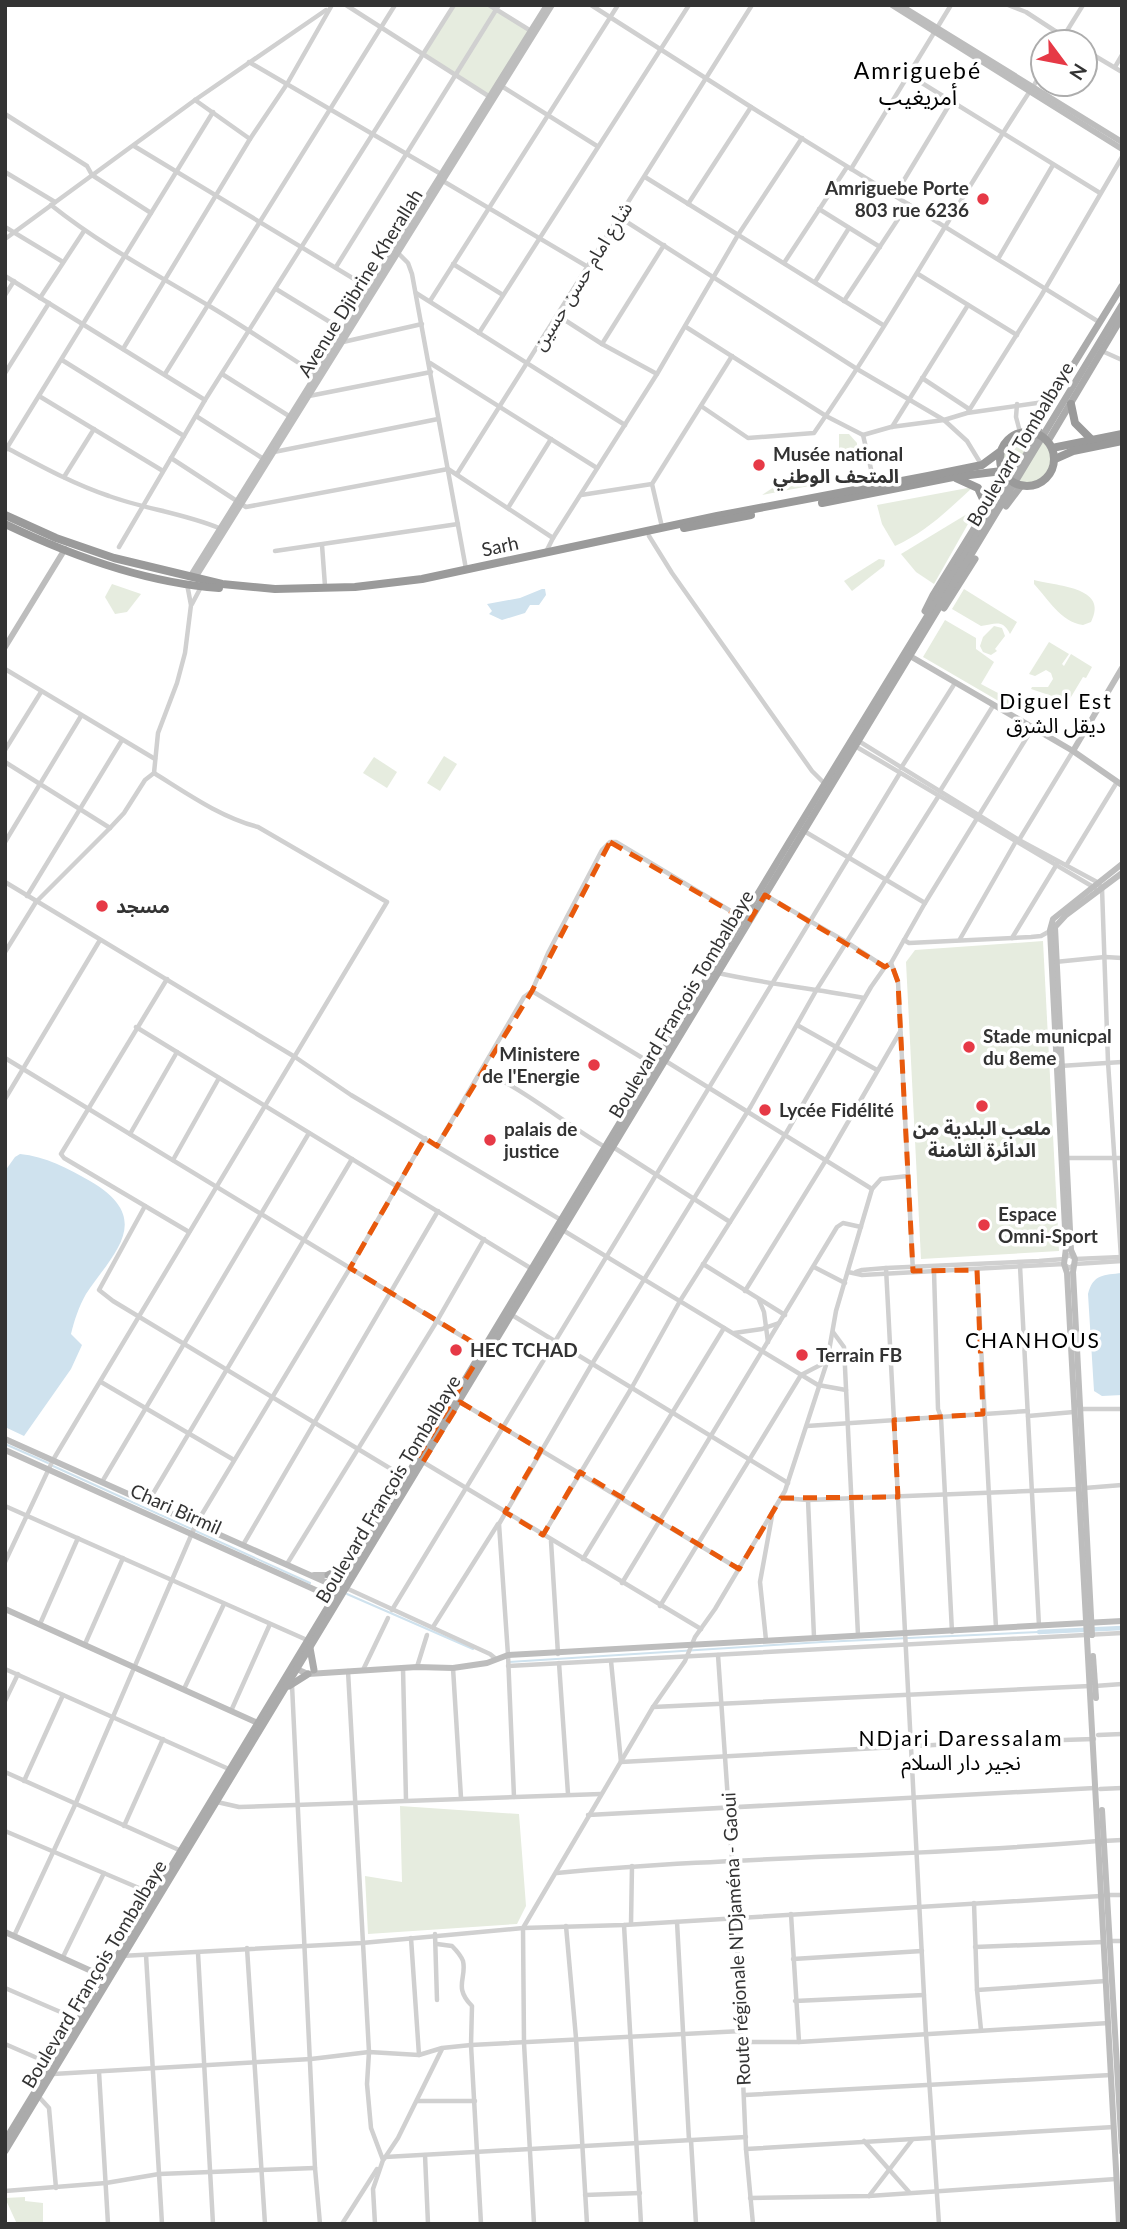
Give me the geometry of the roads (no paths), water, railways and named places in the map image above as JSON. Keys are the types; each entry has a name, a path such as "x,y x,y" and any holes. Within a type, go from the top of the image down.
{"highway":[{"path":"1071,404 1075,423 1093,440"},
{"path":"1023,432 1038,434 1050,444 1055,459 1047,478 1035,485 1021,486 1004,474 999,461 1001,451 1012,436 1023,432"},
{"path":"1050,444 1122,435"},
{"path":"1055,459 1073,451 1122,441"},
{"name":"Sarh","path":"5,524 65,550 114,567 222,584 275,589 326,589 398,583 875,487 982,465 1001,451"},
{"name":"Sarh","path":"5,515 85,549 190,579 201,586 302,593 397,587 953,477 1004,474"},
{"path":"953,477 978,488 984,511"}],"main road":[{"path":"1023,432 1038,422 1122,286"},
{"path":"1050,444 1102,351 1122,297"},
{"name":"Boulevard Tombalbaye","path":"946,591 1119,311"},
{"path":"926,623 933,595 1004,474"},
{"path":"926,623 940,615 1001,513 1021,486"},
{"name":"Boulevard François Tombalbaye","path":"120,1956 179,1850 233,1770 532,1269 718,973 946,591"},
{"name":"Boulevard François Tombalbaye","path":"888,687 910,656 926,623"},
{"name":"Boulevard François Tombalbaye","path":"609,1147 825,784 854,742"},
{"name":"Boulevard François Tombalbaye","path":"309,1644 331,1595 342,1586 406,1478 460,1402 560,1226"},
{"path":"328,1575 355,1561"},
{"path":"289,1687 313,1672 309,1644"},
{"name":"Boulevard François Tombalbaye","path":"260,1725 289,1687 296,1665"},
{"name":"Boulevard François Tombalbaye","path":"5,2151 120,1956 217,1802 233,1770"},
{"name":"Boulevard François Tombalbaye","path":"5,2141 107,1978"}],"street":[{"path":"346,5 490,97"},
{"path":"164,374 395,5"},
{"path":"119,547 205,400 454,5"},
{"path":"489,5 498,8 531,31"},
{"name":"Avenue Djibrine Kherallah","path":"190,579 342,342 395,251 549,5"},
{"name":"Avenue Djibrine Kherallah","path":"442,177 503,87 549,5"},
{"path":"591,5 849,168 1099,321"},
{"path":"430,301 488,207 550,116 618,5"},
{"path":"479,333 690,5"},
{"name":"شارع امام حسن حسين","path":"457,474 708,79 752,5"},
{"path":"892,5 936,30"},
{"path":"900,5 1029,89"},
{"path":"783,263 849,168 951,5"},
{"path":"1008,5 1026,12 1047,28"},
{"path":"1068,28 1083,5"},
{"path":"5,239 195,100 330,7"},
{"path":"123,349 250,139 287,84 330,7"},
{"path":"336,267 498,8"},
{"path":"1115,67 1122,55"},
{"path":"1099,58 1122,72"},
{"path":"249,62 407,153 488,207 588,267"},
{"path":"909,75 1100,193"},
{"path":"503,87 597,146"},
{"path":"701,406 748,438 814,433 918,274 944,226 1029,93"},
{"path":"1043,98 1122,149"},
{"path":"1045,98 1122,142"},
{"path":"195,100 250,139"},
{"path":"895,195 951,102"},
{"path":"688,204 751,107"},
{"path":"213,112 6,449 107,496 188,516 219,527"},
{"path":"5,114 87,166 92,175 151,213"},
{"path":"546,552 686,327 738,235 802,138"},
{"path":"134,146 369,288"},
{"path":"968,411 1017,335 1122,157"},
{"path":"998,259 1053,165"},
{"path":"5,172 53,203 83,231 165,282 208,305 316,374"},
{"path":"645,177 883,325"},
{"path":"844,301 908,204"},
{"path":"819,209 880,247"},
{"path":"619,217 857,369 944,420 967,441 982,465"},
{"path":"5,227 62,262"},
{"path":"815,282 849,228"},
{"path":"40,298 83,231"},
{"path":"603,344 664,245"},
{"path":"395,251 408,263 415,292 466,570"},
{"name":"Avenue Djibrine Kherallah","path":"190,579 219,527 238,503 262,458 395,251"},
{"path":"453,264 503,295"},
{"path":"918,274 1017,335"},
{"path":"5,276 205,400"},
{"path":"5,295 14,281"},
{"path":"276,289 343,330"},
{"path":"415,292 625,425"},
{"path":"5,373 49,303"},
{"path":"891,427 968,305"},
{"path":"558,315 657,374"},
{"path":"342,342 422,324"},
{"path":"686,327 826,416 863,435 891,427 944,420 968,411 1051,401"},
{"path":"1102,351 1122,360"},
{"path":"662,528 652,484 732,356"},
{"path":"62,360 184,436"},
{"path":"429,363 597,468"},
{"path":"308,396 431,372"},
{"path":"222,374 289,416"},
{"path":"922,378 968,411"},
{"path":"40,396 163,471"},
{"path":"1017,404 1016,417 1023,432"},
{"path":"196,416 262,458"},
{"path":"272,452 438,419"},
{"path":"64,477 94,429"},
{"path":"863,435 875,487"},
{"path":"508,508 551,439"},
{"path":"171,458 238,503 250,507 448,469 553,538"},
{"path":"580,495 652,484"},
{"path":"275,551 458,524"},
{"path":"649,536 672,573 781,727 825,784"},
{"path":"322,545 326,589"},
{"path":"5,647 65,550"},
{"path":"5,952 36,902 124,813 145,780 154,773 158,733 186,653 191,605 190,579"},
{"path":"191,605 201,586"},
{"path":"910,656 1073,751 1119,783 1068,864"},
{"path":"960,940 1122,668"},
{"path":"5,670 155,759"},
{"path":"392,1610 955,683"},
{"path":"5,750 41,692"},
{"path":"433,1627 499,1524 592,1364 748,1111 817,989 993,706"},
{"path":"5,842 82,716"},
{"path":"543,1535 631,1389 680,1301 785,1135 864,998 885,967 891,963 1032,729"},
{"path":"27,896 122,740"},
{"path":"854,742 1098,888"},
{"path":"5,762 110,828"},
{"path":"5,1562 50,1464 387,902 258,827 236,821 154,773"},
{"path":"804,831 925,903"},
{"path":"1017,841 1068,864 1098,888 1105,957 1113,1158 1121,1258 1074,1262 1069,1268 1064,1261"},
{"path":"437,1146 524,997 533,990 557,935 602,850 610,842 616,842 744,919"},
{"path":"1012,938 1057,864"},
{"path":"1053,963 1055,927 1122,864"},
{"path":"1077,1410 1074,1262 1064,1159 1050,930 1053,919 1122,873"},
{"path":"5,882 295,1057 607,1257 818,1385 846,1390"},
{"path":"765,895 885,967"},
{"path":"904,939 909,943 1012,938 1041,936 1050,930"},
{"path":"5,1099 100,940"},
{"path":"1053,963 1105,957 1122,958"},
{"path":"891,963 898,982 913,1269"},
{"path":"718,973 770,985 817,989 864,998"},
{"path":"167,979 61,1154 189,1232"},
{"path":"533,990 655,1066"},
{"path":"797,1025 877,1070"},
{"path":"136,1027 532,1269"},
{"path":"746,1290 826,1160 900,1031"},
{"path":"130,1134 177,1052"},
{"path":"5,1058 484,1349"},
{"path":"663,1059 872,1189"},
{"path":"1059,1066 1122,1062"},
{"path":"482,1070 525,1093 567,1124 656,1175 730,1222"},
{"path":"173,1160 219,1078"},
{"path":"102,1482 309,1133"},
{"path":"15,1936 114,1717 194,1528 425,1138"},
{"path":"1064,1159 1122,1158"},
{"path":"148,1502 352,1159"},
{"path":"1064,1159 1064,1261 1082,1489 1109,1982 1119,2068 1119,2224"},
{"path":"534,2224 524,2043 523,1927 781,1498 827,1362 845,1283 872,1189 881,1179 908,1176"},
{"path":"145,1206 99,1290 406,1478"},
{"path":"243,1545 438,1212"},
{"path":"622,1583 838,1225 845,1223 861,1227"},
{"path":"287,1564 437,1321 484,1239"},
{"path":"913,1269 977,1270 1064,1261 1069,1255 1074,1262"},
{"path":"848,1272 1064,1261"},
{"path":"703,1264 760,1301 768,1343"},
{"path":"1020,1266 1039,1626"},
{"path":"814,1267 845,1283"},
{"path":"977,1270 996,1628"},
{"path":"886,1271 926,2034 939,2224"},
{"path":"934,1271 938,1409 941,1417 952,1632"},
{"path":"755,1297 785,1315"},
{"path":"511,1315 788,1483"},
{"path":"732,1333 780,1323"},
{"path":"583,1559 724,1328"},
{"path":"833,1331 844,1347 858,1635"},
{"path":"660,1606 801,1374 827,1362"},
{"path":"101,1382 234,1460"},
{"path":"460,1402 739,1569"},
{"path":"807,1426 983,1414 1122,1409"},
{"name":"Chari Birmil","path":"5,1438 50,1464 194,1528 331,1595"},
{"name":"Chari Birmil","path":"5,1450 102,1482 148,1502 194,1528 243,1545 330,1584 342,1586"},
{"path":"420,1460 701,1629"},
{"path":"781,1498 852,1499 1122,1485"},
{"path":"808,1500 814,1637"},
{"path":"5,1506 309,1644"},
{"path":"766,1640 760,1582 773,1511"},
{"path":"499,1524 514,1797"},
{"path":"40,1624 78,1538"},
{"path":"551,1540 558,1654"},
{"path":"85,1644 122,1558"},
{"path":"328,1575 342,1586 490,1654 496,1660"},
{"name":"Chari Birmil","path":"313,1576 328,1575"},
{"path":"330,1584 331,1595"},
{"path":"184,1689 223,1604"},
{"path":"5,1609 260,1725"},
{"path":"363,1671 388,1618"},
{"path":"508,1666 905,1644 1090,1628 1122,1621"},
{"path":"231,1711 270,1624"},
{"path":"296,1665 313,1672 453,1668 487,1663 508,1656 1039,1626 1090,1628 1122,1633"},
{"path":"417,1667 427,1635"},
{"name":"Route régionale N'Djaména - Gaoui","path":"718,1655 743,2031 746,2149 753,2224"},
{"path":"611,1661 621,1762"},
{"path":"559,1663 568,1794"},
{"path":"403,1668 406,1800"},
{"path":"453,1668 461,1798"},
{"path":"5,1669 233,1770"},
{"path":"348,1671 369,2052 367,2084 371,2128 384,2159 373,2189 375,2224"},
{"path":"5,1702 18,1674"},
{"path":"653,1707 1122,1684"},
{"path":"289,1687 299,1804 315,2168 320,2224"},
{"path":"24,1781 63,1695"},
{"path":"621,1762 1122,1734"},
{"path":"124,1826 163,1739"},
{"path":"5,1772 179,1850"},
{"path":"588,1815 1122,1788"},
{"path":"217,1802 234,1807 602,1794"},
{"path":"5,1830 153,1894"},
{"path":"557,1873 632,1866 1122,1840"},
{"path":"631,1924 632,1866"},
{"path":"63,1957 104,1873"},
{"path":"120,1956 362,1943 523,1927 624,1925 1122,1895"},
{"path":"974,1903 981,2030"},
{"path":"791,1914 799,2042"},
{"path":"677,1922 696,2224"},
{"path":"624,1925 640,2224"},
{"path":"566,1926 576,2038 587,2224"},
{"path":"5,1932 107,1978"},
{"path":"435,1934 437,2000"},
{"path":"411,1938 419,2055"},
{"path":"975,1947 1122,1941"},
{"path":"437,1944 452,1946 463,1963 461,1983 472,2007 471,2045 481,2224"},
{"path":"247,1948 265,2224"},
{"path":"793,1959 922,1951"},
{"path":"198,1953 213,2224"},
{"path":"146,1955 162,2224"},
{"path":"977,1990 1109,1982 1122,1984"},
{"path":"5,1988 79,2020"},
{"path":"795,2001 924,1995"},
{"path":"743,2042 799,2042 1115,2024"},
{"path":"1115,2024 1112,2075 1122,2152"},
{"path":"52,2074 311,2059 369,2052 419,2055 442,2048 471,2045 743,2031"},
{"path":"5,2044 52,2064"},
{"path":"342,2224 398,2138 442,2048"},
{"path":"99,2072 108,2224"},
{"path":"745,2095 1112,2075"},
{"path":"38,2096 49,2108 56,2188"},
{"path":"417,2101 475,2101"},
{"path":"746,2149 1119,2127"},
{"path":"384,2159 747,2137"},
{"path":"869,2196 912,2139"},
{"path":"863,2141 909,2193"},
{"path":"425,2155 428,2224"},
{"path":"5,2192 106,2183 159,2174 315,2168"},
{"path":"750,2198 869,2196 1117,2179"},
{"path":"585,2195 640,2193"}],"water":[{"path":"545,589 546,595 539,605 530,605 525,613 502,620 489,614 492,611 487,604 520,598"},
{"path":"20,1154 48,1160 90,1181 110,1195 121,1209 125,1222 117,1250 86,1294 77,1314 71,1334 82,1345 71,1369 24,1436 5,1427 5,1171"},
{"path":"1122,1273 1122,1395 1102,1396 1094,1391 1088,1294 1096,1279"}],"waterway":[{"path":"5,1444 48,1463"},
{"path":"53,1466 310,1583"},
{"path":"347,1594 473,1649"},
{"path":"1039,1632 1122,1628"},
{"path":"509,1662 822,1642 1039,1632"}],"place":[{"name":"Amriguebe Porte 803 rue 6236","path":"983,199"},
{"name":"Musée national المتحف الوطني","path":"759,465"},
{"name":"مسجد","path":"102,906"},
{"name":"Stade municpal du 8eme","path":"969,1047"},
{"name":"Ministere de l'Energie","path":"594,1065"},
{"name":"ملعب البلدية من الدائرة الثامنة","path":"982,1106"},
{"name":"Lycée Fidélité","path":"765,1110"},
{"name":"palais de justice","path":"490,1140"},
{"name":"Espace Omni-Sport","path":"984,1225"},
{"name":"HEC TCHAD","path":"456,1350"},
{"name":"Terrain FB","path":"802,1355"}],"district":[{"name":"Amriguebé أمريغيب","path":"918,84"},
{"name":"Diguel Est ديقل الشرق","path":"1056,714"},
{"name":"CHANHOUS","path":"1033,1341"},
{"name":"NDjari Daressalam نجير دار السلام","path":"961,1751"}]}
